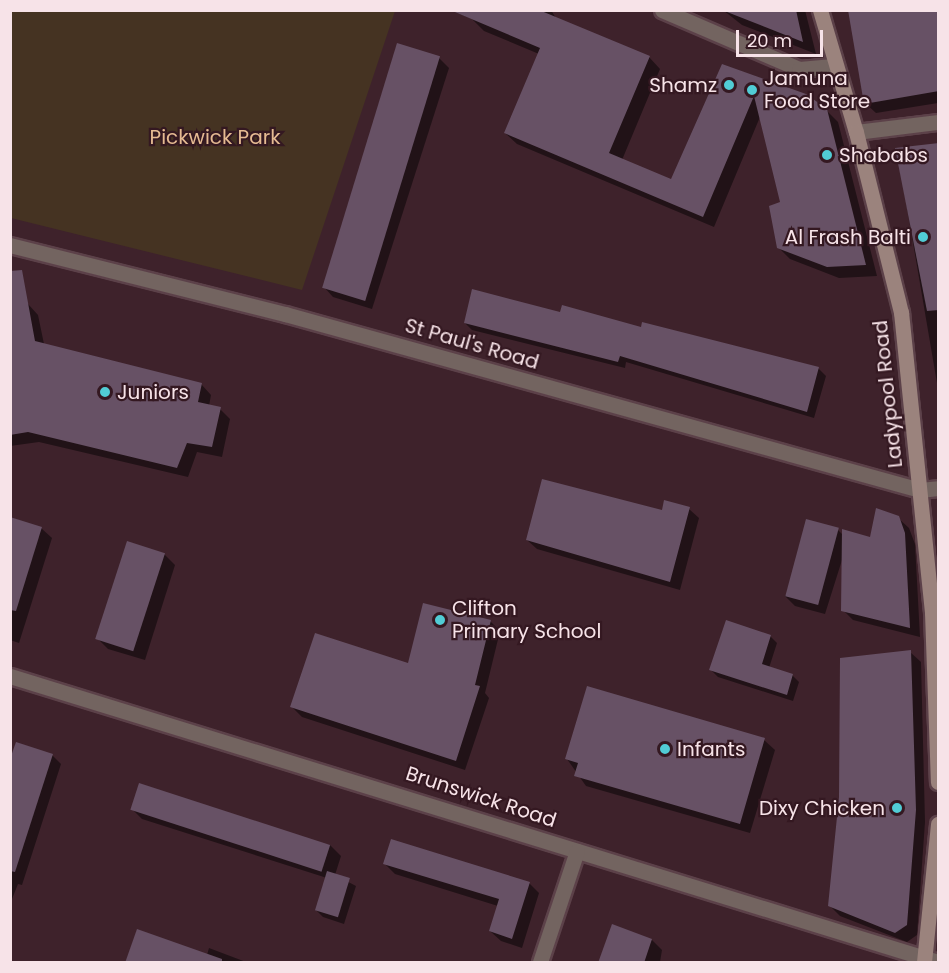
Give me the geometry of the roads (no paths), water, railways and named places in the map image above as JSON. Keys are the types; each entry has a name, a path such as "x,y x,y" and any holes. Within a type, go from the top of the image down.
{"street":[{"path":"662,10 799,69 833,66"},
{"name":"Ladypool Road","path":"820,10 833,66 856,132 901,312 920,490 938,733 939,782"},
{"path":"856,132 939,122"},
{"name":"St Paul's Road","path":"10,245 285,314 920,490"},
{"path":"920,490 939,488"},
{"name":"Brunswick Road","path":"10,676 929,961"},
{"path":"929,961 939,824"},
{"path":"540,963 577,850"}],"place":[{"name":"Shamz","path":"729,85"},
{"name":"Jamuna Food Store","path":"752,90"},
{"name":"Shababs","path":"827,155"},
{"name":"Al Frash Balti","path":"923,237"},
{"name":"Juniors","path":"105,392"},
{"name":"Clifton Primary School","path":"440,620"},
{"name":"Infants","path":"665,749"},
{"name":"Dixy Chicken","path":"897,808"}],"park label":[{"name":"Pickwick Park","path":"215,137"}]}
